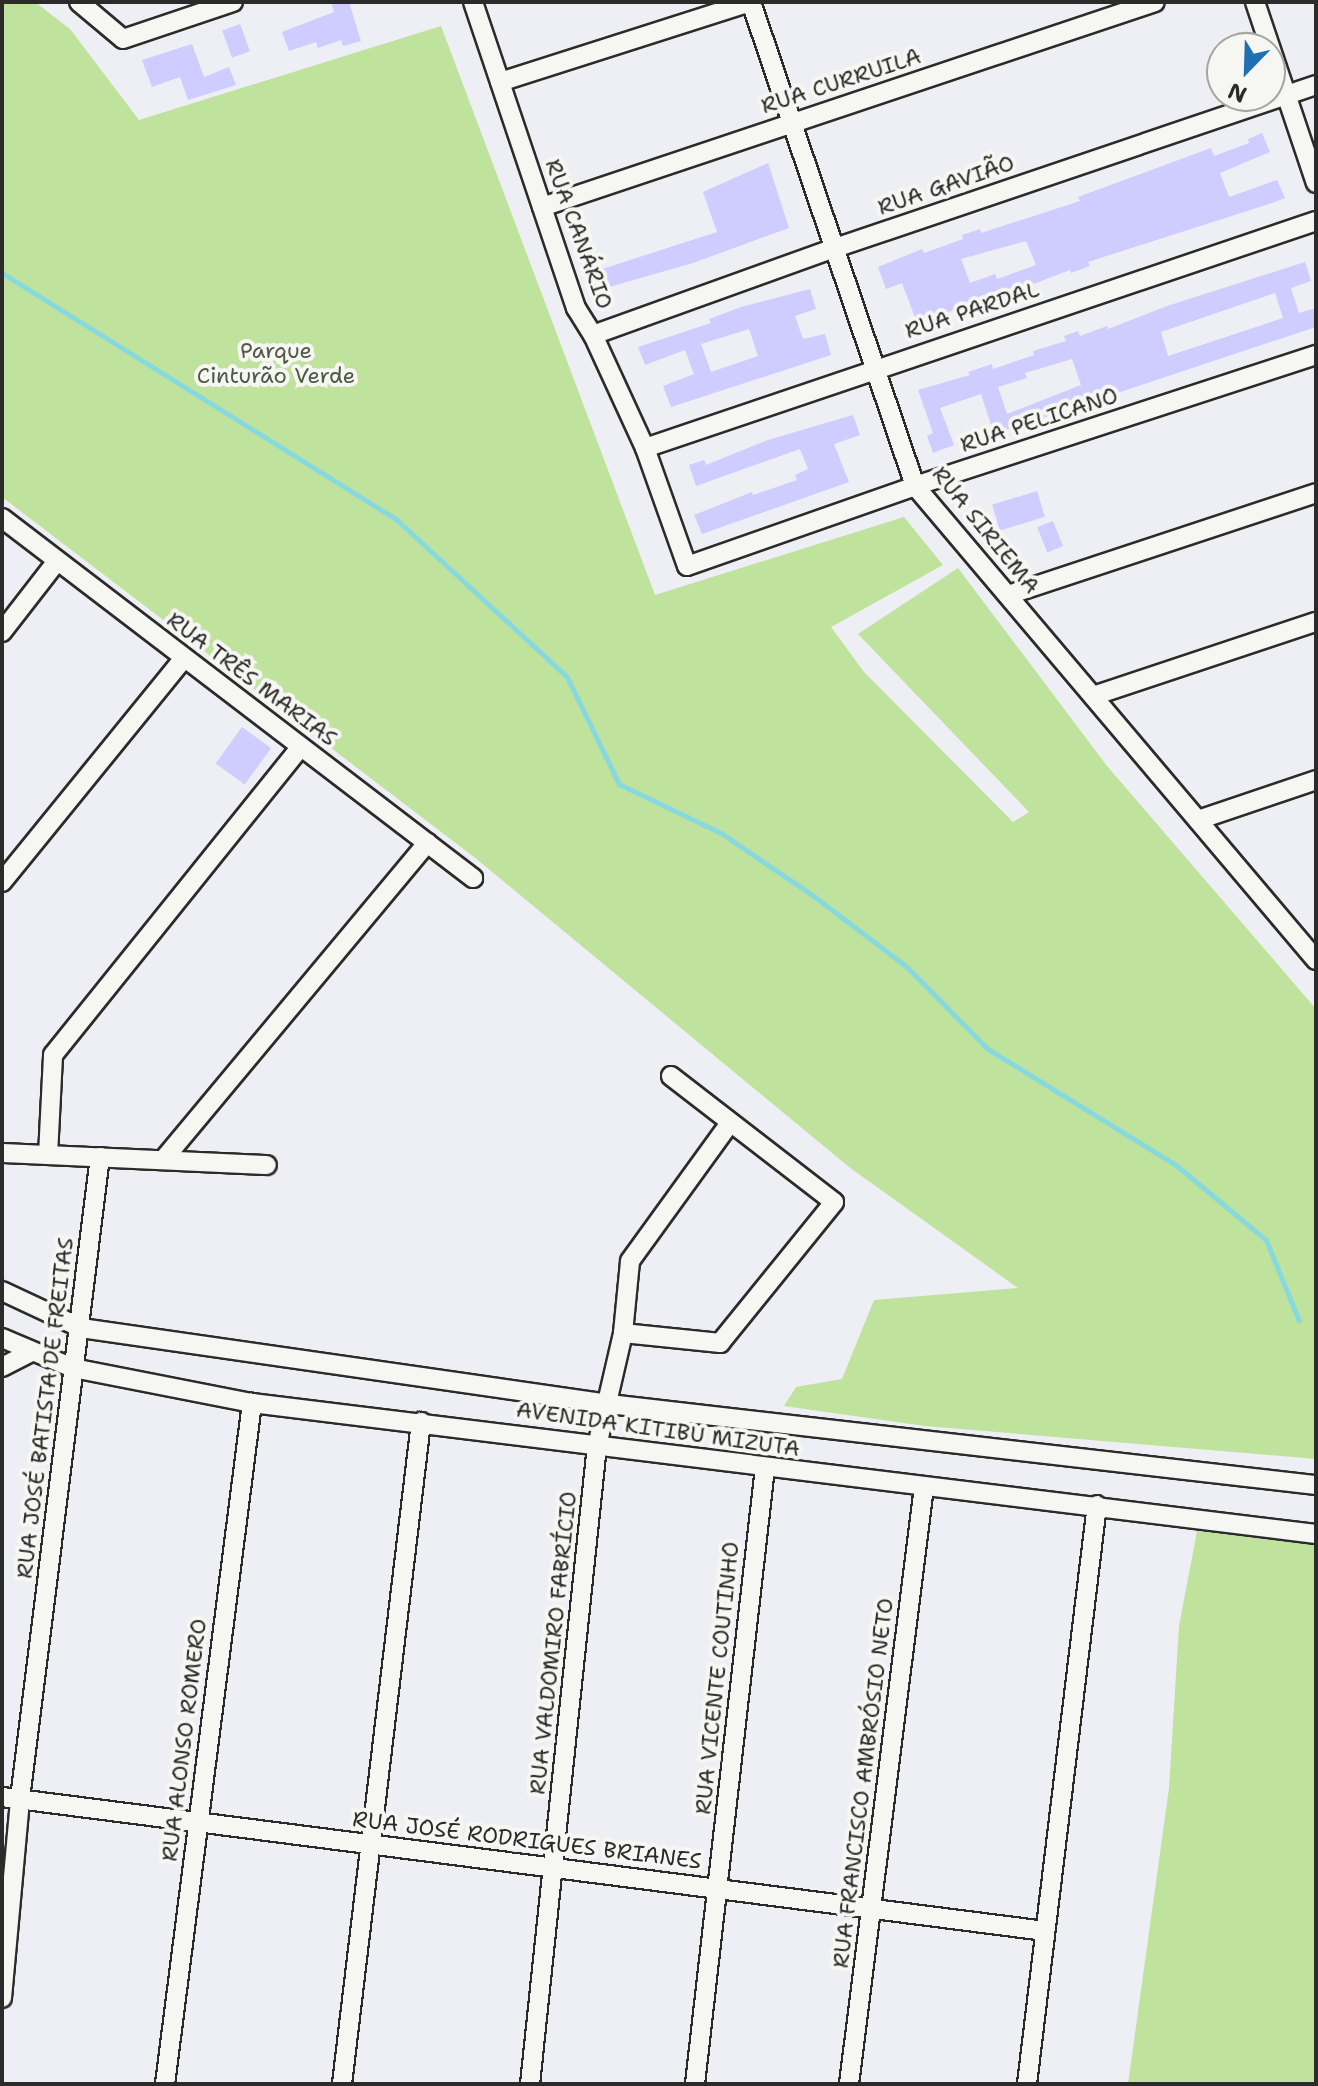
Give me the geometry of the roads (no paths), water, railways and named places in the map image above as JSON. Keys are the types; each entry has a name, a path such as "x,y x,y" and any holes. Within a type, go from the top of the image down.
{"street":[{"path":"79,2 123,39 233,2"},
{"name":"RUA CANÁRIO","path":"473,2 576,308 593,335 645,448 687,566"},
{"path":"500,82 751,2"},
{"name":"RUA SIRIEMA","path":"751,2 915,486 1315,958"},
{"name":"RUA CURRUILA","path":"542,207 1155,2"},
{"path":"1255,2 1265,32"},
{"name":"RUA GAVIÃO","path":"1286,95 1316,85"},
{"path":"1286,95 1316,183"},
{"name":"RUA GAVIÃO","path":"593,335 835,248 1236,112"},
{"name":"RUA PARDAL","path":"645,448 1316,221"},
{"name":"RUA PELICANO","path":"687,566 915,486 1316,355"},
{"path":"1008,595 1316,493"},
{"name":"RUA TRÊS MARIAS","path":"2,518 473,878"},
{"path":"2,632 57,561"},
{"path":"1093,696 1316,622"},
{"path":"2,882 184,658"},
{"path":"48,1155 53,1055 301,747"},
{"path":"1198,820 1316,780"},
{"path":"163,1160 427,843"},
{"path":"623,1333 720,1343 834,1202 671,1076"},
{"name":"RUA VALDOMIRO FABRÍCIO","path":"530,2084 597,1446 623,1333 630,1261 730,1123"},
{"path":"2,1153 267,1165"},
{"name":"RUA JOSÉ BATISTA DE FREITAS","path":"2,1998 11,1798 81,1328 100,1157"},
{"path":"2,1291 81,1328 609,1404 1316,1485"},
{"name":"AVENIDA KITIBU MIZUTA","path":"2,1338 73,1368 252,1403 1316,1534"},
{"path":"2,1367 31,1352"},
{"name":"RUA ALONSO ROMERO","path":"165,2084 252,1403"},
{"path":"342,2084 421,1422"},
{"name":"RUA VICENTE COUTINHO","path":"695,2084 765,1468"},
{"name":"RUA FRANCISCO AMBRÓSIO NETO","path":"849,2084 924,1487"},
{"path":"1027,2084 1097,1505"},
{"name":"RUA JOSÉ RODRIGUES BRIANES","path":"11,1798 1045,1931"}],"waterway":[{"path":"2,273 397,520 567,677 619,784 721,833 815,897 907,967 988,1049 1176,1165 1266,1240 1299,1321"}],"park label":[{"name":"Parque Cinturão Verde","path":"276,362"}]}
